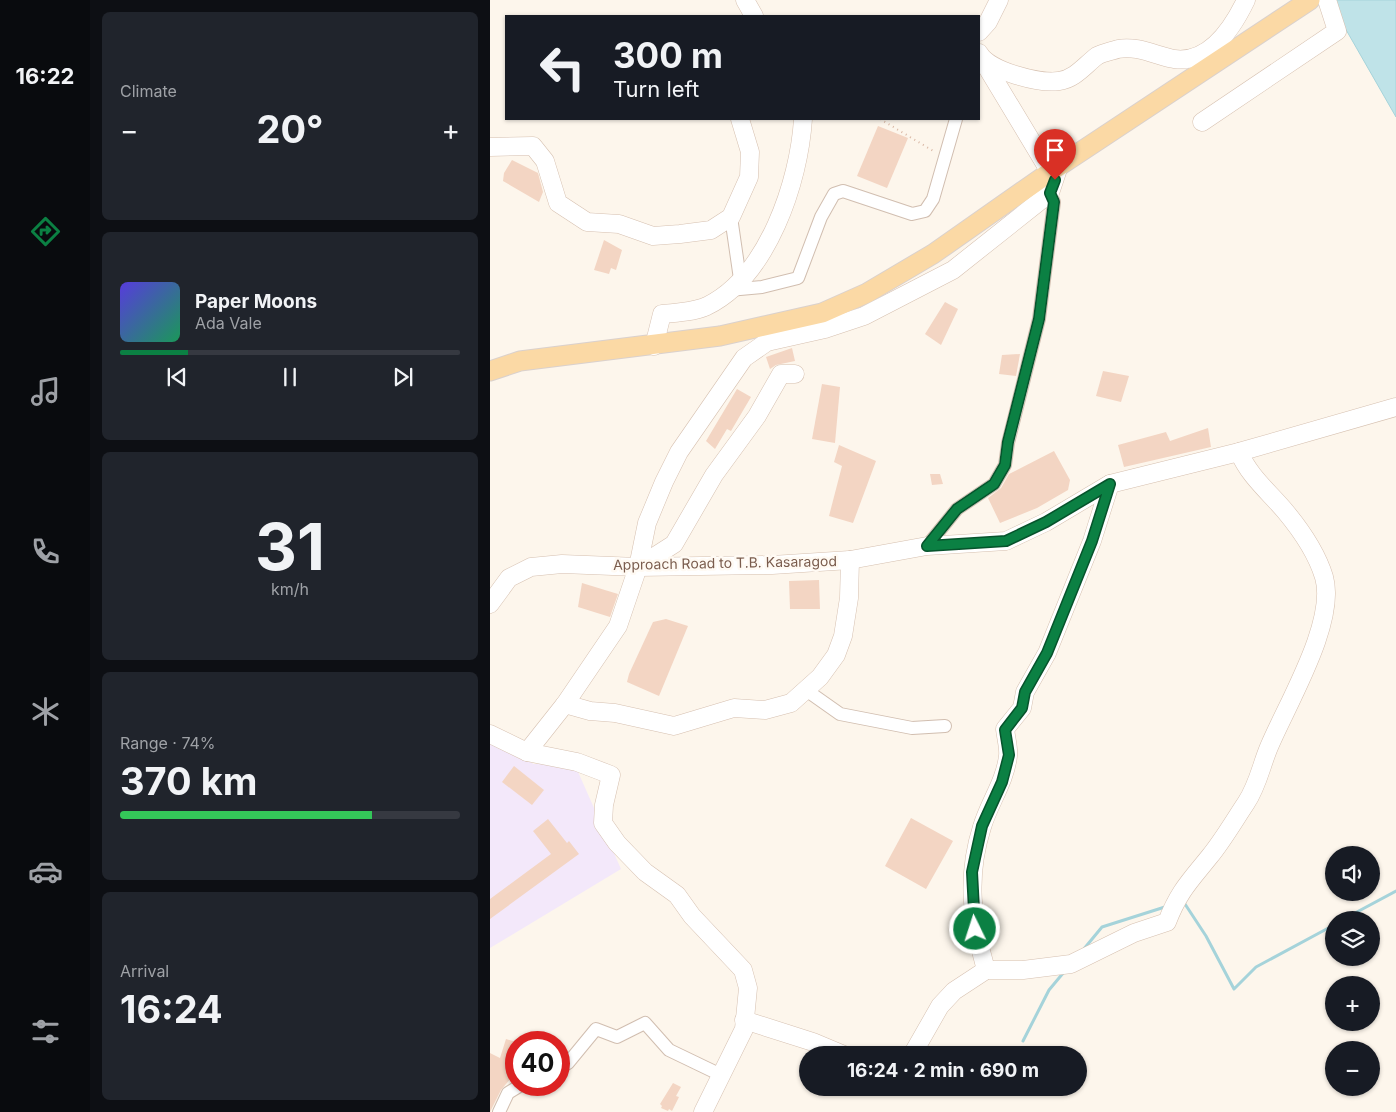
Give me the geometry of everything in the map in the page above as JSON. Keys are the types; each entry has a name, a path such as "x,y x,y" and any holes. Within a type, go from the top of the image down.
{"main road":[{"path":"490,371 520,361 654,346 720,336 822,313 867,293 933,254 1055,169 1310,0"}],"street":[{"path":"745,0 753,15"},
{"path":"980,31 988,22 999,0"},
{"path":"980,58 1003,72 1059,81 1078,72 1098,55 1121,48 1147,51 1176,59 1194,57 1221,42 1236,20 1246,0"},
{"path":"1202,122 1337,31 1327,0"},
{"path":"927,546 957,509 994,484 1005,465 1008,442 1039,319 1054,202 1050,193 1055,169 980,58"},
{"path":"735,285 731,217 749,177 750,152 740,120"},
{"path":"654,346 662,314 706,306 735,285 755,263 772,232 796,172 803,120"},
{"path":"735,285 762,287 798,278 821,217 834,194 843,191 912,214 925,211 933,199 956,120"},
{"path":"490,147 534,146 545,161 558,203 587,222 619,224 653,236 711,230 731,217"},
{"path":"527,752 565,704 618,626 638,567 647,523 679,452 744,358 767,342 825,329 864,316 912,293 953,270 1050,193"},
{"path":"638,567 674,544 714,475 757,416 781,374 795,374"},
{"name":"Approach Road to T.B. Kasaragod","path":"490,604 510,578 531,567 562,564 638,567 772,565 850,560 927,546 1006,541 1046,522 1110,484 1239,452 1396,407"},
{"path":"917,1046 940,1006 954,991 986,970 1031,969 1071,964 1134,933 1167,922 1176,898 1220,842 1258,781 1269,748 1314,645 1326,608 1324,578 1311,549 1287,513 1244,464 1239,452"},
{"path":"986,970 975,929 972,872 982,826 1002,782 1009,755 1005,730 1022,708 1025,692 1047,653 1092,541 1110,484"},
{"path":"565,704 590,712 615,714 674,726 734,708 765,710 791,703 820,677 836,655 841,642 849,598 850,560"},
{"path":"806,690 840,714 912,728 945,726"},
{"path":"490,734 527,752 578,762 612,776 604,805 603,823 617,843 646,872 677,895 692,916 743,970 748,988 744,1029 703,1112"},
{"path":"744,1020 823,1046"},
{"path":"570,1061 596,1029 617,1037 645,1023 669,1050 721,1075"},
{"path":"499,1112 507,1096"}],"path":[{"path":"882,120 944,157"}],"shaded area":[{"path":"490,744 534,764 575,765 621,869 490,948"}],"water":[{"path":"1329,0 1396,0 1396,117"}],"building":[{"path":"878,126 908,138 887,188 857,176"},
{"path":"512,160 538,173 543,192 539,202 503,181 504,173"},
{"path":"604,240 622,250 616,270 611,268 609,274 594,270"},
{"path":"945,302 958,309 941,345 925,334"},
{"path":"792,348 795,361 776,365 770,369 766,357"},
{"path":"1020,354 1016,376 999,374 1002,355"},
{"path":"1103,371 1129,376 1121,402 1096,396"},
{"path":"822,384 840,387 835,443 812,439"},
{"path":"737,389 751,397 731,431 727,429 715,449 706,441"},
{"path":"1208,428 1211,447 1124,467 1118,445 1166,432 1170,441"},
{"path":"839,445 876,461 853,523 829,516 842,466 834,462"},
{"path":"1054,451 1070,480 1068,490 1037,508 1000,523 988,498 1001,488 1009,474"},
{"path":"930,474 940,474 943,484 932,485"},
{"path":"819,580 820,609 790,609 789,581"},
{"path":"582,583 618,594 610,617 578,607"},
{"path":"666,619 688,626 659,696 627,682 653,622"},
{"path":"514,766 544,790 532,805 502,782"},
{"path":"911,818 953,841 926,889 885,866"},
{"path":"548,819 567,843 569,841 579,854 490,919 490,899 551,854 533,831"},
{"path":"505,1042 505,1085 490,1112 490,1053 500,1058"},
{"path":"673,1083 681,1087 676,1096 679,1097 672,1111 669,1109 668,1111 661,1108 660,1104"}],"waterway":[{"path":"1359,911 1396,891"},
{"path":"1183,901 1206,936 1234,989 1256,967 1325,930"},
{"path":"1083,950 1102,927 1168,906"},
{"path":"1023,1041 1049,990 1064,972"}],"route":[{"path":"975,929 972,872 982,826 1002,782 1009,755 1005,730 1022,708 1025,692 1047,653 1061,614 1092,541 1110,484 1046,522 1006,541 927,546 957,509 994,484 1005,465 1008,442 1039,319 1053,221 1054,202 1050,193 1055,180"}]}
